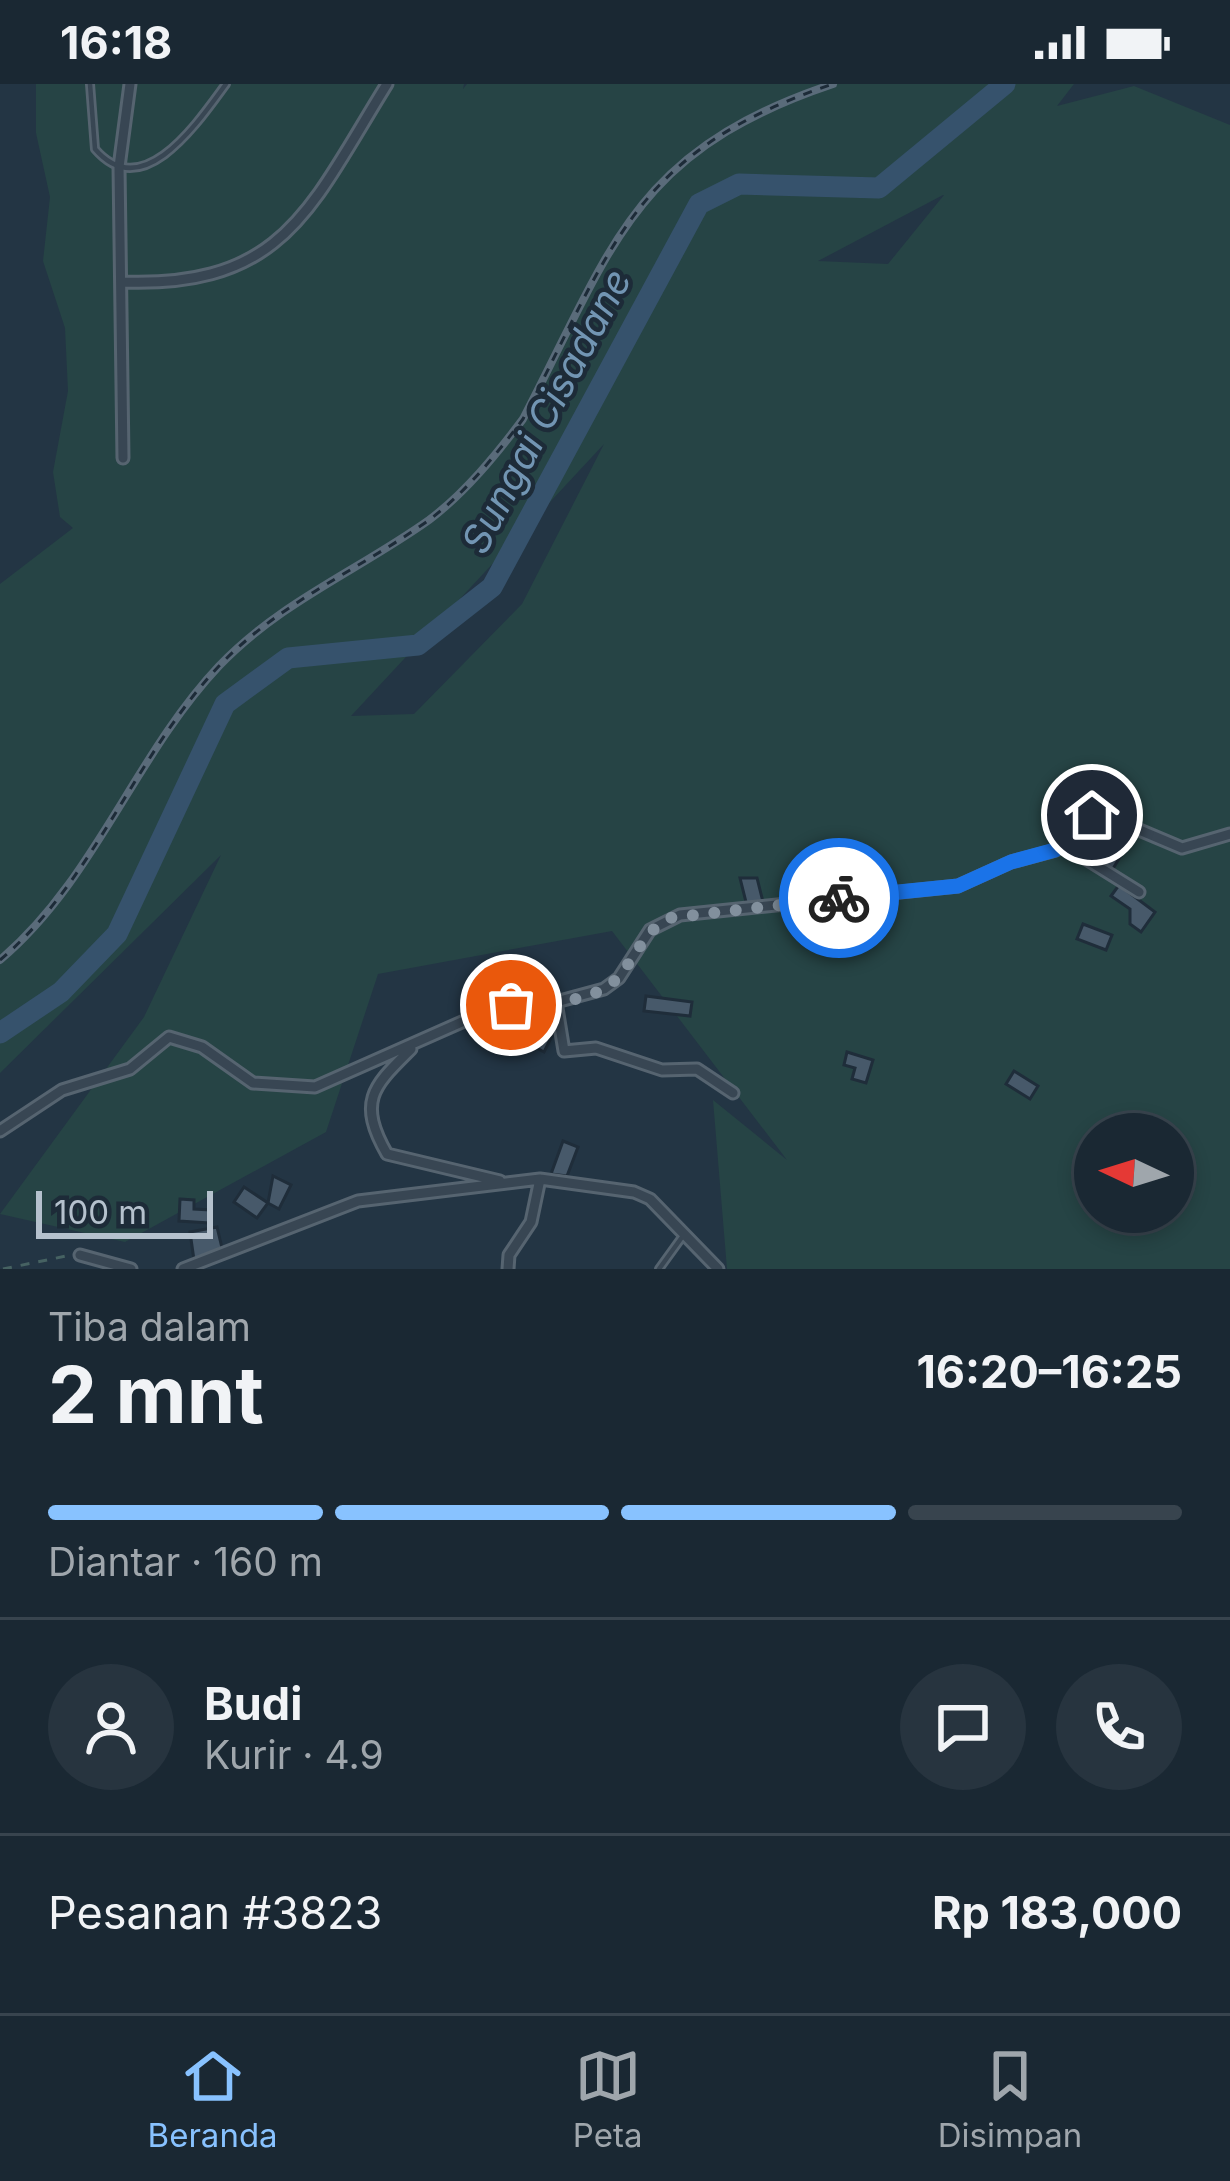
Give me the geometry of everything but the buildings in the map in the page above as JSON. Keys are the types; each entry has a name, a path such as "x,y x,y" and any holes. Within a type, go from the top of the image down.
{"street":[{"path":"123,458 119,167 130,84"},
{"path":"122,282 196,281 250,261 310,203 387,84"},
{"path":"0,1131 62,1090 130,1069 169,1037 202,1047 253,1083 303,1090 498,1006 556,1002 611,984 650,930 670,918 958,886 1062,844 1078,821 1099,813 1182,848 1230,834"},
{"path":"1062,844 1139,892"},
{"path":"556,1002 564,1051 596,1048 662,1070 697,1069 733,1093"},
{"path":"416,1044 376,1080 373,1091 387,1154 505,1182"},
{"path":"508,1269 512,1249 531,1222 540,1179"},
{"path":"184,1269 358,1201 540,1179 634,1192 650,1199 718,1269"},
{"path":"80,1256 131,1269"}],"lane":[{"path":"90,84 95,149 119,167 158,162 226,84"},
{"path":"659,1269 685,1233"}],"path":[{"path":"3,1269 58,1255 80,1256"}],"green space":[{"path":"36,84 464,84 463,89 467,84 1074,84 1057,106 1134,86 1230,125 1230,1269 727,1269 713,1100 787,1160 612,931 378,974 326,1132 125,1242 0,1214 144,1017 221,855 0,1073 0,584 73,528 60,517 53,472 68,391 65,328 43,261 50,197 36,133","holes":["944,195 888,264 818,261","604,444 522,604 414,714 351,716"]}],"waterway":[{"name":"Sungai Cisadane","path":"0,1033 61,992 117,934 225,704 288,658 418,645 492,587 699,204 739,184 879,188 1005,84"}],"railway":[{"path":"0,960 62,893 163,738 219,666 268,623 429,520 491,460 523,419 608,255 671,174 713,140 766,111 833,84"}],"way so far":[{"path":"511,1005 556,1002 604,989 619,978 650,930 670,918 839,898"}],"route":[{"path":"839,898 958,886 1011,862 1055,850 1078,821 1092,815"}]}
